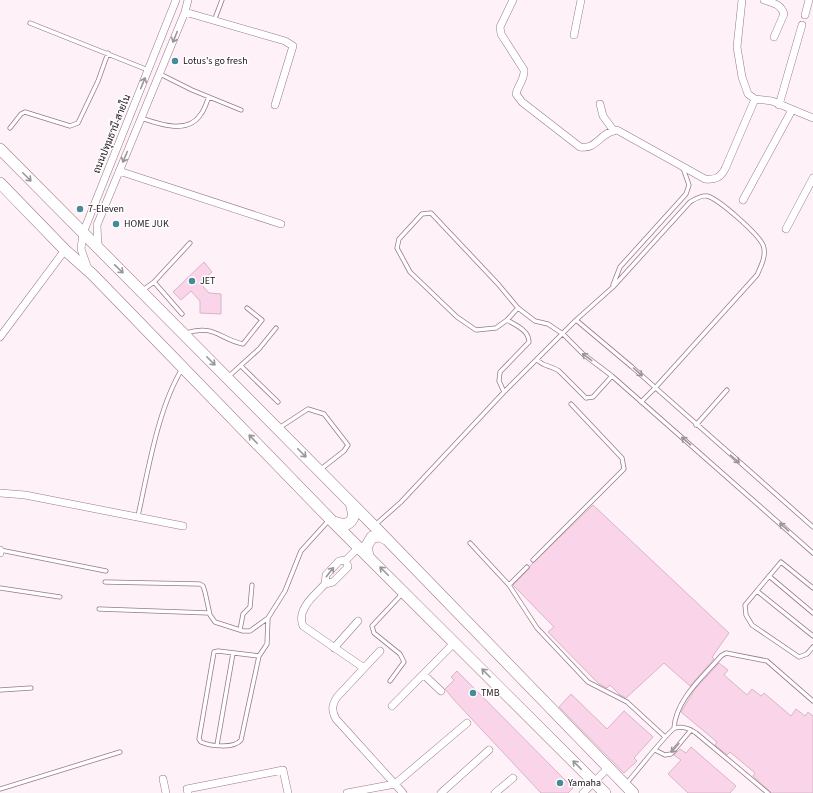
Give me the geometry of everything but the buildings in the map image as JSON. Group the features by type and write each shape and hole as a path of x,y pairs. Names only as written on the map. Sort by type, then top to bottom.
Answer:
{"main road":[{"path":"0,149 374,526 629,789"},
{"path":"0,183 65,250 93,275 331,520 605,793"},
{"path":"331,520 345,525 352,521 354,512 351,503"},
{"path":"368,556 366,552 367,544 372,537 380,536 386,539"}],"street":[{"name":"ถนนปทุมธานี-สายใน","path":"93,275 82,255 83,233 175,0"},
{"name":"ถนนปทุมธานี-สายใน","path":"99,249 97,225 160,74 185,12 188,0"},
{"path":"512,0 500,28 501,34 524,70 525,76 517,89 516,94 519,98 580,147 592,146 603,135 614,130"},
{"path":"574,35 581,0"},
{"path":"742,0 737,47 744,85 748,94 755,99 772,101 813,118"},
{"path":"764,0 783,8 784,14 774,37"},
{"path":"805,15 809,0"},
{"path":"185,12 214,22 285,41 293,46 275,105"},
{"path":"779,105 802,25"},
{"path":"148,70 160,74"},
{"path":"600,104 603,116 614,130 624,133 705,179 713,180 721,176 755,99"},
{"path":"742,200 792,110"},
{"path":"119,171 281,224"},
{"path":"786,229 813,178"},
{"path":"0,337 65,250"},
{"path":"0,493 138,516 183,526"},
{"path":"325,584 326,575 339,561 346,560 359,547"},
{"path":"346,560 348,567 333,582 325,584 302,610 300,617 303,626 306,629 364,668"},
{"path":"334,648 358,621"},
{"path":"392,706 455,642"},
{"path":"380,651 337,697 332,712 336,719 403,793"},
{"path":"424,675 441,691"},
{"path":"347,793 395,784 467,724"},
{"path":"440,793 490,750"},
{"path":"583,793 608,768"},
{"path":"188,793 187,789 283,770 288,793"},
{"path":"495,793 513,778"},
{"path":"163,779 166,793"}],"lane":[{"path":"214,22 222,0"},
{"path":"30,23 148,70"},
{"path":"10,128 21,114 25,112 70,126 78,123 98,81 108,53"},
{"path":"160,74 241,110"},
{"path":"141,118 161,125 179,126 194,123 201,114 209,97"},
{"path":"612,287 620,267 686,194 689,185 681,166"},
{"path":"374,526 401,502 504,392 576,320 612,287 690,202 696,198 705,196 712,198 737,218 763,245 765,254 757,275 641,402"},
{"path":"518,308 507,320 496,328 476,330 456,317 410,272 397,248 399,239 422,214 430,213 498,284 518,308 535,321 548,324 563,334 583,354 612,376 813,553"},
{"path":"142,291 154,282 190,243"},
{"path":"154,282 182,314"},
{"path":"184,334 199,329 210,330 243,344 262,320 247,308"},
{"path":"504,392 499,381 500,372 529,342 529,338 524,332 507,320"},
{"path":"576,320 813,527"},
{"path":"227,378 259,349 276,328"},
{"path":"537,360 544,366 555,368 559,371 586,398 593,397 612,376"},
{"path":"241,366 278,402"},
{"path":"138,516 150,461 172,385 183,368"},
{"path":"696,425 727,390"},
{"path":"533,560 624,469 622,458 571,404"},
{"path":"278,429 308,409 324,414 348,445 344,451 319,471"},
{"path":"105,582 200,584 203,586 205,592 209,613 215,622 240,630 250,631 268,618 286,591 301,551 308,542 331,520"},
{"path":"470,543 509,585 537,628 588,682 627,702 664,736"},
{"path":"0,551 106,571"},
{"path":"813,588 781,562 745,605 746,615 752,625 799,657 807,654 813,647"},
{"path":"509,585 527,567"},
{"path":"769,576 813,613"},
{"path":"240,630 243,614 250,607 252,585"},
{"path":"0,588 60,597"},
{"path":"757,591 813,636"},
{"path":"390,681 404,662 400,654 374,633 372,626 404,592"},
{"path":"99,610 209,613"},
{"path":"259,656 218,651 214,652 212,656 199,739 204,744 233,745 239,743 241,740 259,656 266,644 268,618"},
{"path":"217,745 233,653"},
{"path":"674,728 675,717 680,706 721,656 726,653 767,661 813,701"},
{"path":"0,690 31,688"},
{"path":"629,789 664,736 674,728 681,727 691,730 768,793"},
{"path":"655,750 665,755 671,754 691,730"},
{"path":"0,789 120,752"}],"place":[{"name":"Lotus's go fresh","path":"175,61"},
{"name":"7-Eleven","path":"80,209"},
{"name":"HOME JUK","path":"116,224"},
{"name":"JET","path":"192,281"},
{"name":"TMB","path":"473,693"},
{"name":"Yamaha","path":"560,783"}]}
